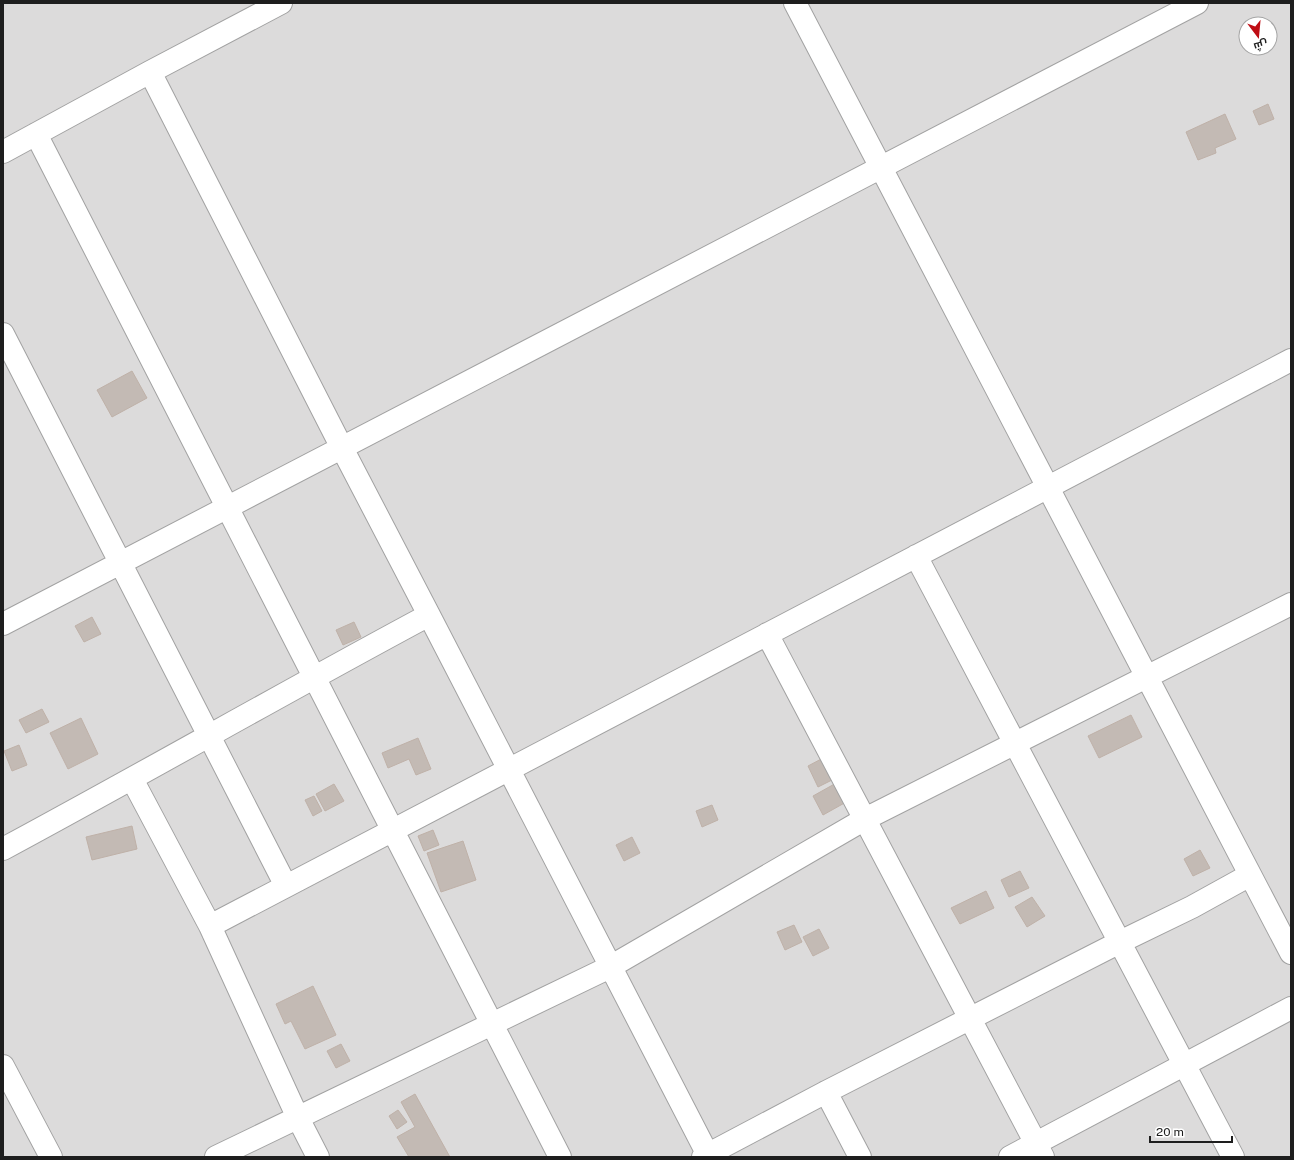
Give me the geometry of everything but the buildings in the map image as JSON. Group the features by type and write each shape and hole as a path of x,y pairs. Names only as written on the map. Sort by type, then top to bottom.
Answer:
{"street":[{"path":"3,152 281,3"},
{"path":"795,3 1291,953"},
{"path":"3,624 1197,3"},
{"path":"150,72 342,448 430,615 706,1156 826,1092 1120,942 1192,907 1250,875"},
{"path":"36,134 560,1157"},
{"path":"3,334 286,886"},
{"path":"210,926 1291,360"},
{"path":"916,556 1233,1157"},
{"path":"216,1157 491,1023 610,967 866,820 1291,604"},
{"path":"3,849 132,779 208,735 430,615"},
{"path":"767,634 1040,1150"},
{"path":"132,779 210,926 298,1118 318,1157"},
{"path":"1010,1157 1040,1150 1184,1064 1291,1008"},
{"path":"3,1066 51,1157"},
{"path":"826,1092 860,1157"}],"shaded area":[{"path":"3,3 1291,3 1291,1157 3,1157"}]}
